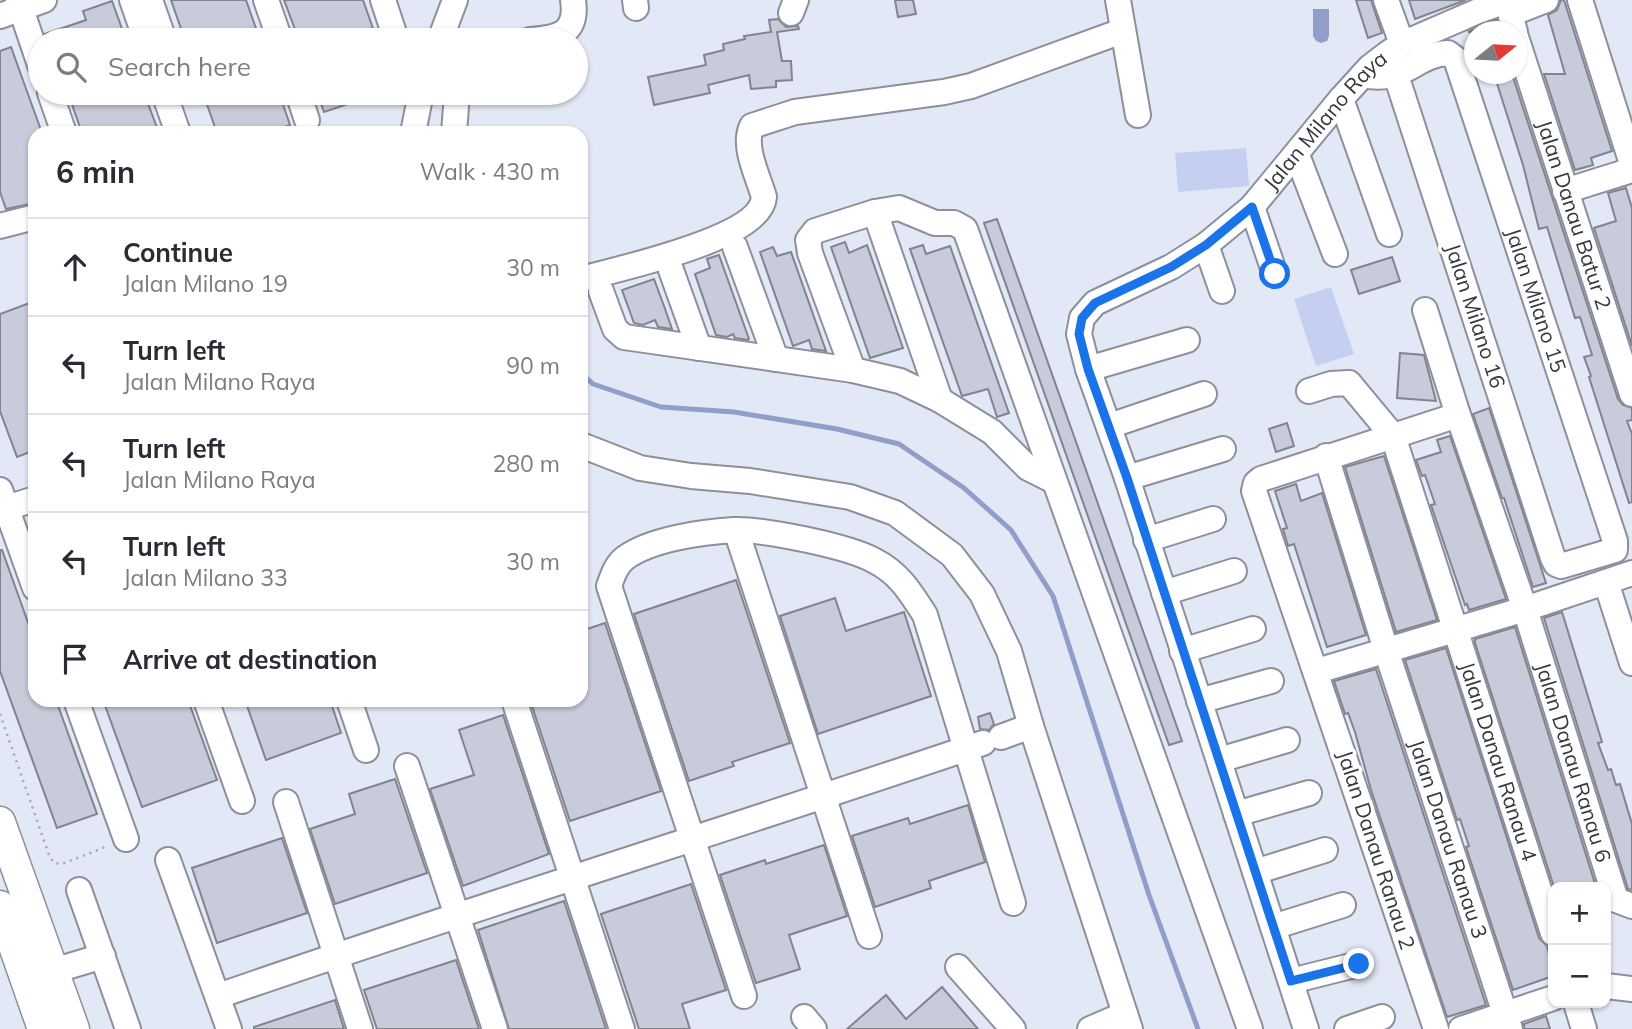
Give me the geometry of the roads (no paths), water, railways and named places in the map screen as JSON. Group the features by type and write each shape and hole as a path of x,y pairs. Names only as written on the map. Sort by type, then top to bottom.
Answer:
{"main road":[{"path":"0,822 8,909 43,1029"},
{"path":"8,909 53,971 74,1029"}],"street":[{"path":"28,40 13,8 44,0"},
{"path":"132,0 142,28"},
{"path":"150,0 160,28"},
{"path":"266,0 276,28"},
{"path":"383,0 392,28"},
{"path":"444,28 455,0"},
{"path":"568,28 575,13 573,0"},
{"path":"1118,0 1138,115"},
{"path":"1386,0 1402,44"},
{"name":"Jalan Milano Raya","path":"1513,21 1518,9 1546,0"},
{"path":"1580,0 1632,164"},
{"name":"Jalan Milano Raya","path":"1306,1029 1127,478 1088,369 1079,334 1082,318 1095,303 1171,267 1206,245 1252,207 1370,67 1402,44 1474,6 1511,21"},
{"path":"1054,481 1028,468 992,432 940,400 900,381 853,370 624,337 615,329 591,285 701,245 743,225 758,212 764,204 764,197 748,143 748,133 752,126 795,112 971,86 1122,31"},
{"name":"Jalan Milano 15","path":"1396,75 1437,54 1448,53 1456,60 1615,541 1615,550 1561,566 1556,564 1553,558"},
{"name":"Jalan Danau Batur 2","path":"1527,68 1632,394"},
{"path":"1363,75 1377,78 1396,75"},
{"name":"Jalan Milano 16","path":"1396,75 1553,558"},
{"path":"1341,99 1390,234"},
{"path":"54,105 62,126"},
{"path":"168,105 176,126"},
{"path":"186,105 193,126"},
{"path":"302,105 307,120"},
{"path":"414,126 419,105"},
{"path":"455,126 456,105"},
{"path":"1297,155 1335,254"},
{"path":"1565,191 1632,170"},
{"path":"1252,207 1275,274"},
{"path":"853,370 810,253 808,240 815,231 875,212 899,208 935,223 954,223 965,229 1250,1029"},
{"path":"875,212 940,400"},
{"path":"0,226 28,219"},
{"path":"1206,245 1222,290"},
{"path":"735,247 776,359"},
{"path":"671,270 699,348"},
{"name":"Jalan Danau Ranau 6","path":"1425,310 1525,609 1618,903"},
{"path":"1088,369 1187,340"},
{"path":"1309,391 1331,383 1349,383 1393,436"},
{"path":"1109,426 1204,394"},
{"path":"1326,456 1458,415"},
{"name":"Jalan Danau Ranau 4","path":"1393,436 1548,912"},
{"path":"588,448 640,468 750,481 850,497 895,513 952,555 982,594 1009,651 1128,1022 1090,1029"},
{"path":"1127,478 1223,449"},
{"name":"Jalan Danau Ranau 2","path":"1326,456 1261,479 1256,483 1254,491 1436,1029"},
{"name":"Jalan Danau Ranau 3","path":"1326,456 1508,1021"},
{"path":"28,499 3,499 28,569"},
{"path":"1146,540 1213,519"},
{"path":"736,530 869,936"},
{"path":"744,996 610,586 616,568 625,558 646,547 683,536 736,530 838,547 874,560 903,580 925,615 983,743 1013,903"},
{"path":"1164,593 1234,572"},
{"path":"1317,671 1525,609 1632,573"},
{"path":"1606,582 1632,663"},
{"path":"1182,651 1253,629"},
{"path":"1199,701 1271,681"},
{"path":"79,707 126,839"},
{"path":"208,707 242,801"},
{"path":"351,707 366,750"},
{"path":"516,707 622,1029"},
{"path":"218,996 1031,726"},
{"path":"1219,760 1287,740"},
{"path":"407,766 495,1029"},
{"path":"1236,814 1308,793"},
{"path":"286,802 360,1029"},
{"path":"1255,872 1325,850"},
{"path":"168,860 229,1029"},
{"path":"79,890 128,1029"},
{"path":"1273,927 1343,905"},
{"path":"53,971 103,956"},
{"path":"1291,981 1359,964"},
{"path":"958,967 1013,1029"},
{"path":"1611,987 1632,989"},
{"path":"1461,1029 1508,1021 1548,1001"},
{"path":"1578,1008 1584,1029"},
{"path":"1347,1029 1382,1017"}],"waterway":[{"path":"588,379 593,384 661,407 734,412 837,429 899,444 964,488 1011,530 1053,596 1149,895 1198,1029"}]}
